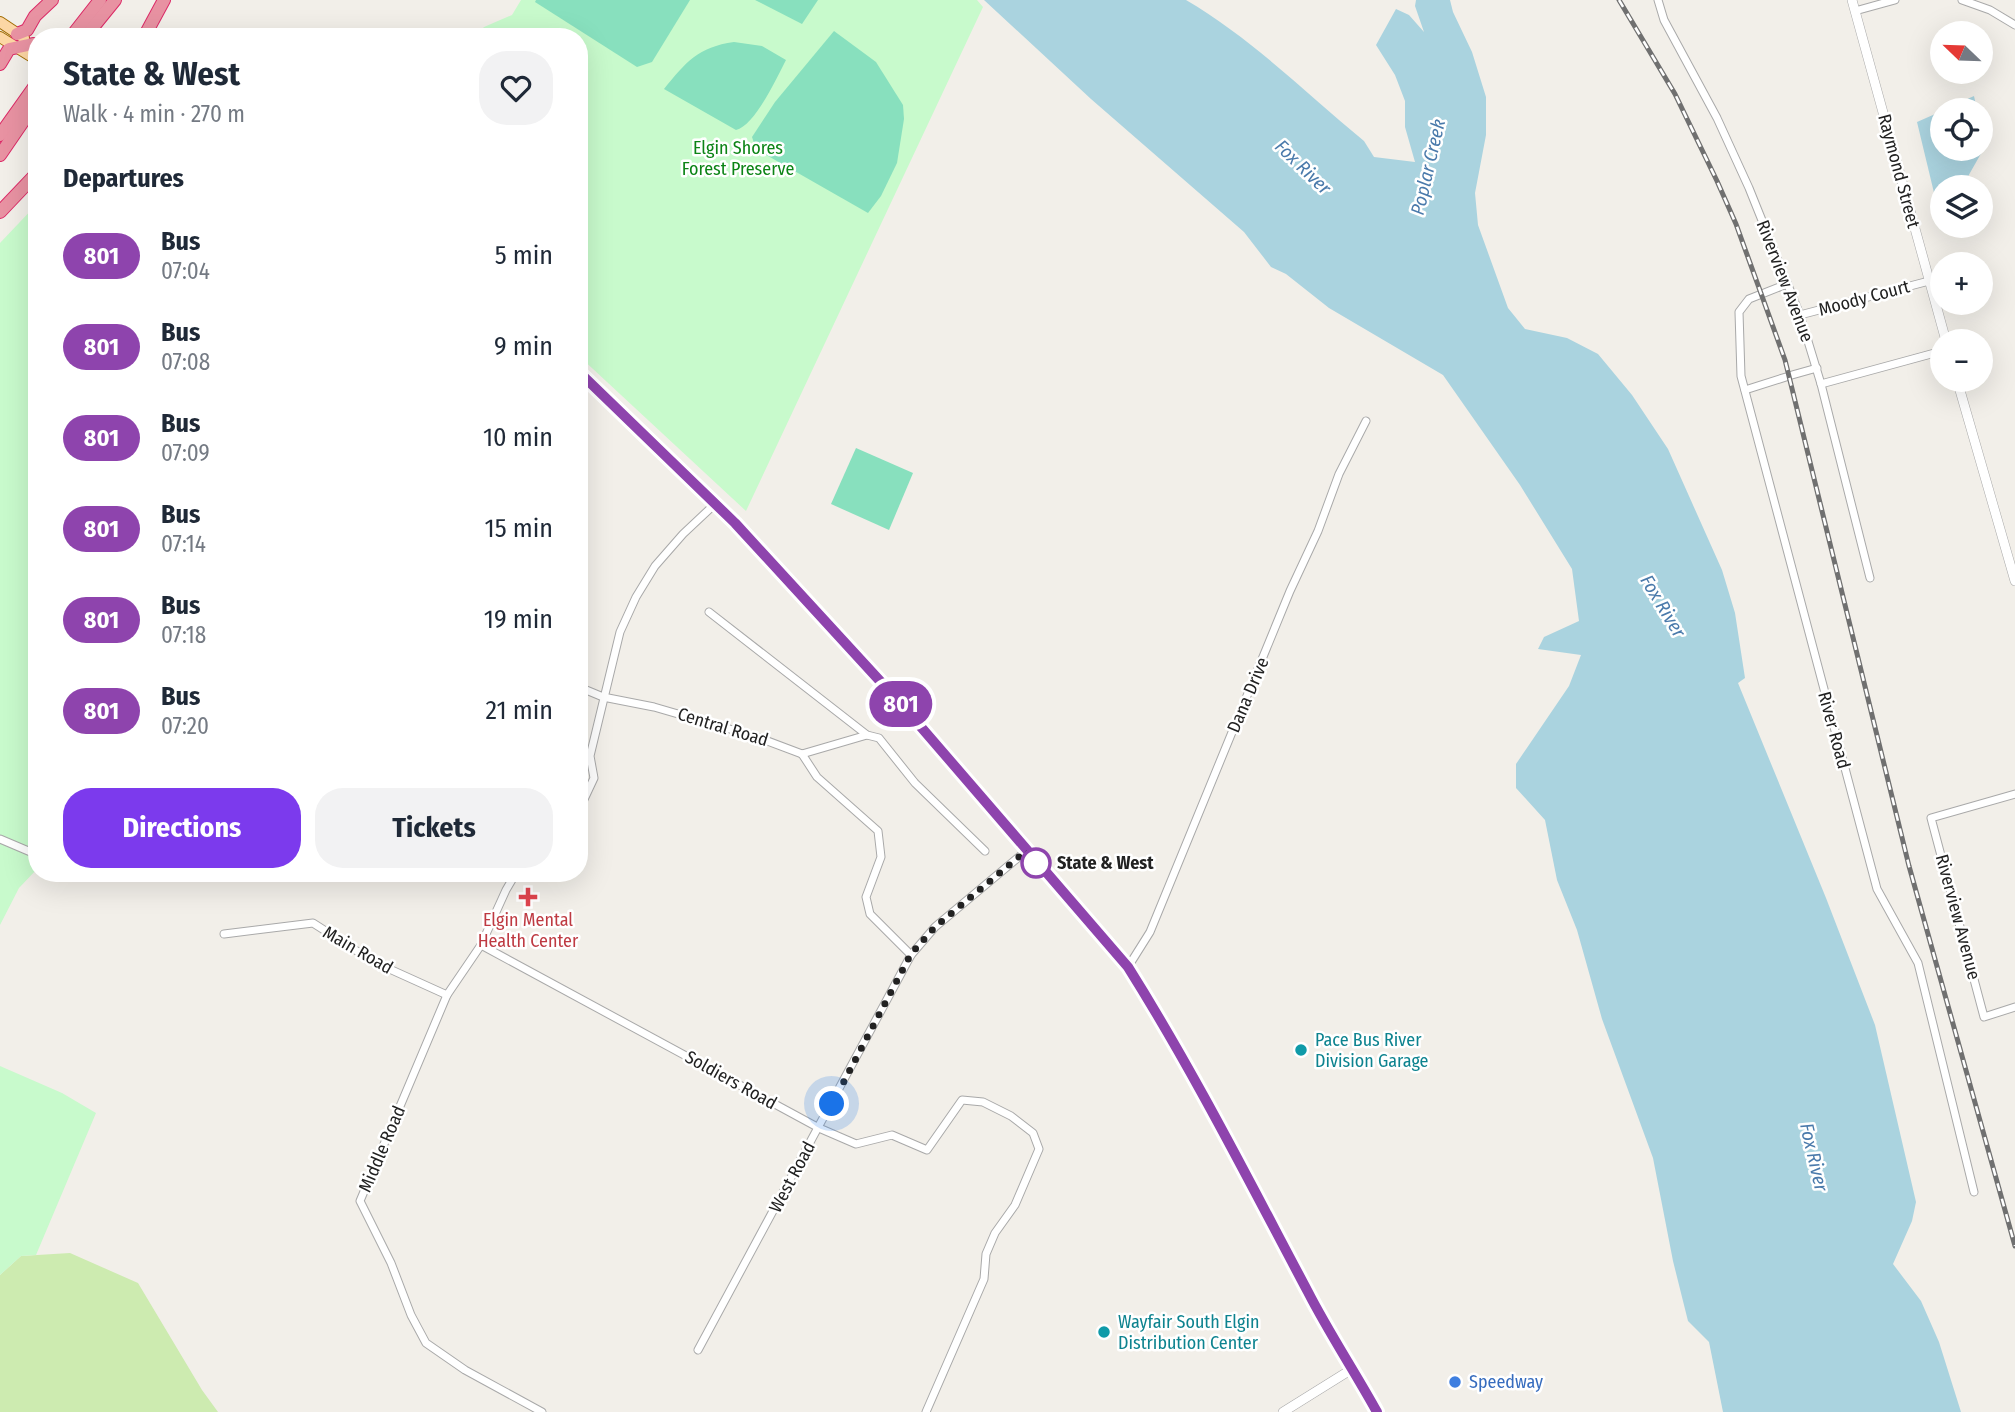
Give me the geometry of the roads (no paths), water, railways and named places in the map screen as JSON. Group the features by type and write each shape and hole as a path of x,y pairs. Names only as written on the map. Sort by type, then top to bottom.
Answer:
{"highway":[{"path":"17,34 20,24 28,17 35,16 52,0"},
{"path":"78,28 100,0"},
{"path":"92,28 115,0"},
{"path":"149,28 164,0"},
{"path":"0,64 9,49 28,46"},
{"path":"0,135 28,96"},
{"path":"0,155 28,114"},
{"path":"0,212 28,182"}],"main road":[{"path":"0,22 28,41"},
{"path":"0,37 28,55"},
{"path":"588,381 716,503 902,705 1128,967 1156,1012 1269,1215 1309,1294 1377,1412"}],"street":[{"name":"Riverview Avenue","path":"1658,0 1664,20 1717,118 1738,164 1800,315 1817,368 1870,578"},
{"name":"Raymond Street","path":"1852,0 1943,329"},
{"path":"1855,11 1895,0"},
{"path":"1962,0 1990,10 2015,25"},
{"name":"Moody Court","path":"1800,315 1929,281"},
{"name":"River Road","path":"1787,284 1749,299 1739,312 1741,376 1877,889 1918,963 1974,1192"},
{"path":"1821,384 1930,354"},
{"path":"1745,390 1817,368"},
{"path":"1961,392 2012,562 2015,581"},
{"name":"Dana Drive","path":"1128,967 1150,933 1339,474 1366,421"},
{"path":"588,791 594,778 590,756 620,632 636,597 655,566 683,534 716,503"},
{"path":"709,612 867,735 879,738 915,783 985,851"},
{"name":"Central Road","path":"588,691 757,737 802,754"},
{"path":"867,735 802,754 817,777 878,831 881,857 866,897 870,914 911,954"},
{"name":"Riverview Avenue","path":"2015,794 1931,818 1984,1017 2015,1007"},
{"path":"0,839 28,851"},
{"name":"West Road","path":"698,1350 911,954 935,927 1026,851"},
{"name":"Middle Road","path":"511,882 481,945 447,995 360,1200 391,1262 411,1315 426,1343 465,1370 542,1412"},
{"name":"Main Road","path":"224,934 313,923 374,962 447,995"},
{"name":"Soldiers Road","path":"481,945 819,1128 856,1144 892,1135 927,1150 962,1100 983,1102 1011,1116 1033,1133 1039,1149 1015,1205 995,1233 986,1254 984,1279 926,1412"},
{"path":"1283,1412 1352,1369"}],"water":[{"path":"984,0 1186,0 1233,31 1278,67 1364,141 1374,157 1415,162 1405,127 1405,101 1395,75 1376,45 1396,9 1409,15 1424,32 1415,6 1416,0 1450,0 1472,52 1486,97 1486,135 1475,193 1478,225 1508,308 1525,329 1567,338 1598,354 1632,395 1668,449 1722,570 1735,613 1745,678 1738,683 1875,1025 1916,1202 1912,1221 1893,1264 1921,1301 1939,1342 1961,1412 1723,1412 1709,1342 1688,1321 1653,1158 1602,1019 1577,930 1557,880 1545,820 1516,788 1516,764 1569,686 1581,655 1538,649 1544,637 1579,621 1572,569 1520,485 1443,375 1329,308 1286,274 1271,267 1244,232 1091,99"},
{"path":"1930,116 1930,161 1977,161 1969,175 1930,176 1917,122"}],"railway":[{"path":"1619,0 1675,94 1717,181 1736,224 1785,360 1909,866 2015,1246"}],"place":[{"name":"State & West","path":"1036,863"},
{"name":"Elgin Mental Health Center","path":"528,897"},
{"name":"Pace Bus River Division Garage","path":"1301,1050"},
{"name":"Wayfair South Elgin Distribution Center","path":"1104,1332"},
{"name":"Speedway","path":"1455,1382"}],"park label":[{"name":"Elgin Shores Forest Preserve","path":"738,158"}],"water label":[{"name":"Fox River","path":"1303,167"},
{"name":"Poplar Creek","path":"1428,167"},
{"name":"Fox River","path":"1663,606"},
{"name":"Fox River","path":"1814,1157"}]}
